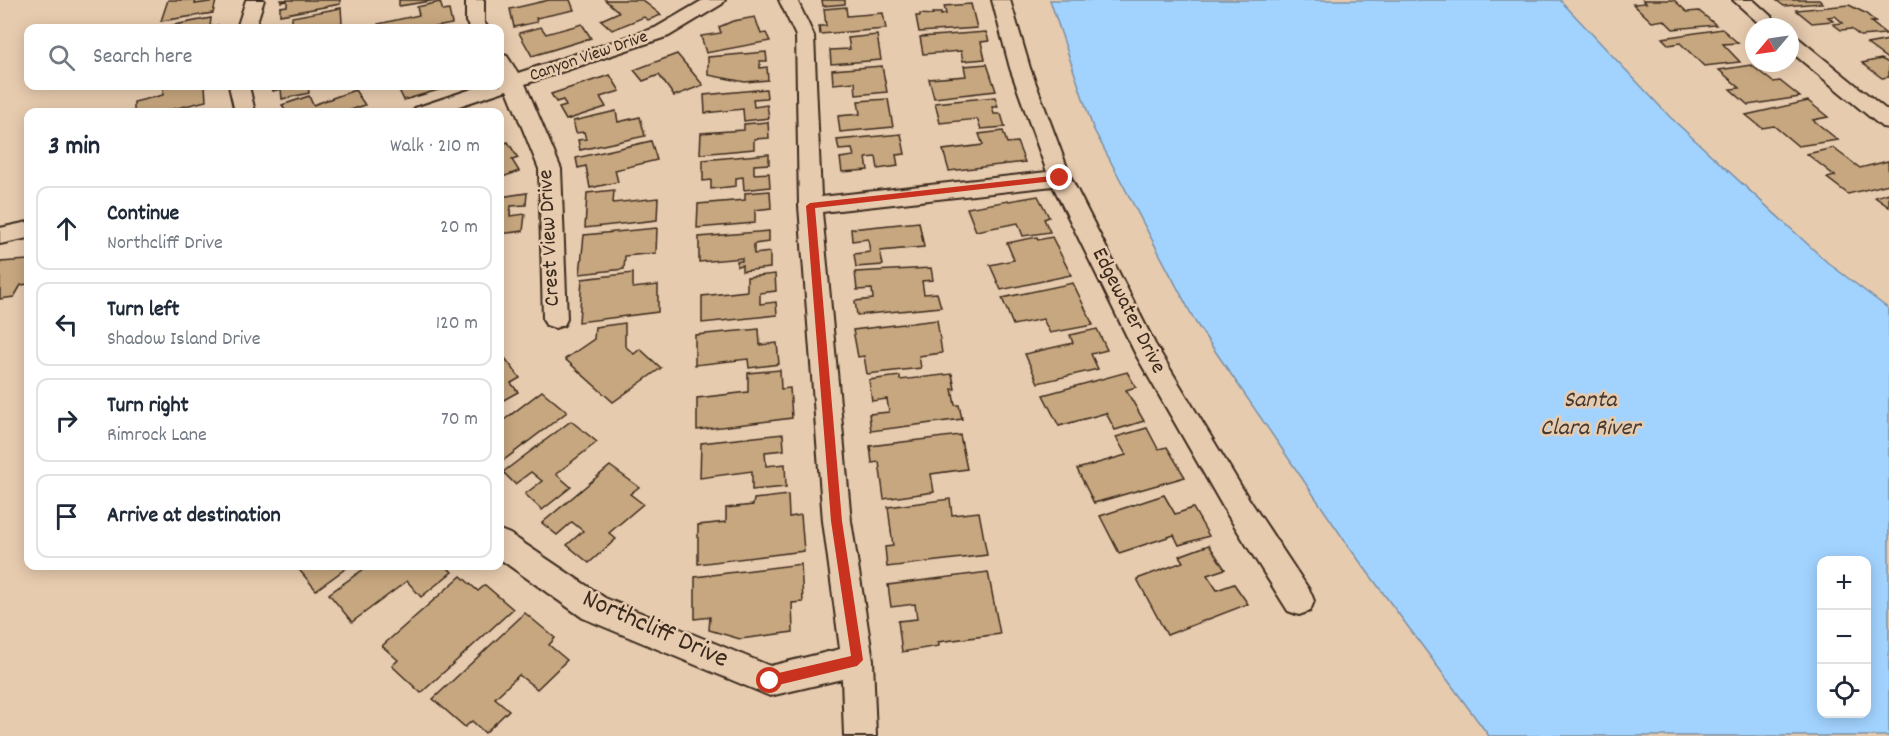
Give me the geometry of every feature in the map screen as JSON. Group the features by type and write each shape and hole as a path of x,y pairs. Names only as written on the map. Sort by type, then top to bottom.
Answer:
{"street":[{"path":"247,24 255,0"},
{"path":"475,0 476,24"},
{"name":"Canyon View Drive","path":"504,86 662,32 716,0"},
{"path":"788,0 805,36 810,206 837,521 857,660 860,736"},
{"name":"Edgewater Drive","path":"1001,0 1020,68 1060,178 1145,348 1237,505 1299,601"},
{"path":"1743,0 1764,18"},
{"path":"1799,48 1889,122"},
{"name":"Crest View Drive","path":"504,67 514,83 550,169 555,319"},
{"path":"240,90 244,108"},
{"name":"Canyon View Drive","path":"435,108 492,90"},
{"path":"810,206 1060,178"},
{"path":"0,236 24,231"},
{"name":"Northcliff Drive","path":"504,546 594,608 770,681 857,660"}],"water":[{"name":"Santa Clara River","path":"1050,0 1560,0 1670,117 1828,263 1889,309 1889,736 1489,736 1349,547 1196,323 1093,128"}],"building":[{"path":"168,0 196,0 195,4 216,1 213,13 161,21"},
{"path":"281,0 340,0 340,4 280,15 280,7 287,6 287,1 281,2"},
{"path":"399,0 437,0 399,6"},
{"path":"549,0 570,0 574,10 536,18 537,22 514,27 510,9"},
{"path":"605,0 642,0 661,15 648,20 644,17 612,30 601,20 619,12"},
{"path":"822,0 845,0 845,4 823,6"},
{"path":"1643,0 1674,0 1687,12 1699,11 1716,25 1673,29 1664,20 1652,22 1633,4 1646,3"},
{"path":"1776,0 1819,0 1822,3 1784,6"},
{"path":"440,2 443,11 449,10 452,24 378,24 419,15 417,7"},
{"path":"971,4 977,28 919,32 916,16 933,15 932,13 946,14 944,6"},
{"path":"1849,5 1865,13 1876,22 1871,22 1886,34 1860,36 1851,29 1841,30 1833,24 1843,23 1835,16 1828,17 1833,21 1812,23 1796,10"},
{"path":"846,7 847,16 883,13 886,29 820,34 819,26 826,26 824,9"},
{"path":"341,8 342,23 292,24 292,17"},
{"path":"755,17 761,34 766,33 770,41 706,53 701,36 721,33 719,27 733,21"},
{"path":"211,18 210,24 180,24"},
{"path":"582,24 591,38 532,56 519,33 541,27 546,34"},
{"path":"1722,29 1738,43 1723,44 1740,62 1704,66 1680,43 1669,45 1662,38"},
{"path":"986,32 989,41 981,42 985,59 963,61 961,51 923,54 920,37"},
{"path":"877,35 881,60 831,64 830,50 850,49 848,38"},
{"path":"1889,40 1889,60 1867,44"},
{"path":"766,52 767,61 760,61 760,68 767,67 768,80 745,82 708,75 708,57"},
{"path":"677,54 703,85 674,96 659,75 643,81 634,70"},
{"path":"1881,59 1889,63 1889,77 1882,78 1862,63"},
{"path":"987,64 996,91 934,98 929,79 966,76 964,66"},
{"path":"882,66 887,92 856,95 855,82 833,84 832,70"},
{"path":"1745,66 1745,72 1760,72 1773,82 1780,81 1800,97 1748,105 1730,89 1740,88 1719,70"},
{"path":"610,75 620,91 600,97 606,107 566,120 559,108 566,106 563,100 556,102 551,94"},
{"path":"766,89 767,98 753,99 754,107 767,105 769,118 744,121 743,109 705,113 704,95"},
{"path":"163,90 205,90 206,101 177,108 134,108 134,102 163,95"},
{"path":"281,90 309,90 309,93 282,99"},
{"path":"355,90 365,105 356,108 284,108 282,105 309,96 313,105"},
{"path":"399,90 438,90 404,100"},
{"path":"995,97 998,107 992,107 994,114 1001,114 1005,127 981,129 977,119 940,123 935,103"},
{"path":"888,99 893,127 840,132 838,116 860,114 858,101"},
{"path":"1808,101 1828,117 1813,120 1838,140 1798,146 1774,126 1762,128 1746,115"},
{"path":"616,111 618,122 640,117 645,136 580,150 578,140 586,139 584,132 576,133 573,121"},
{"path":"768,122 769,138 754,139 754,149 700,154 701,133 744,130 744,124"},
{"path":"1003,131 1007,143 1017,142 1025,162 949,171 943,150 983,145 979,134"},
{"path":"901,134 905,154 896,155 898,166 878,169 876,157 866,158 868,170 842,172 840,158 854,156 852,149 839,150 837,140"},
{"path":"651,141 657,160 615,170 618,182 590,188 586,166 578,168 576,158"},
{"path":"508,142 518,158 512,160 519,171 504,177 504,144"},
{"path":"1833,148 1860,168 1888,161 1889,184 1848,194 1827,178 1835,176 1807,154"},
{"path":"769,154 769,164 754,165 754,174 769,173 770,187 744,190 743,177 736,178 736,186 711,189 711,180 703,181 703,160"},
{"path":"614,190 613,203 658,198 657,220 585,228 587,193"},
{"path":"770,191 771,208 755,210 755,223 697,228 698,204 745,200 745,193"},
{"path":"527,193 526,205 511,206 510,216 525,214 523,231 504,233 504,196"},
{"path":"1889,193 1889,207 1875,197"},
{"path":"1038,196 1049,217 1044,219 1050,232 1023,236 1018,223 976,231 967,208"},
{"path":"919,222 924,247 880,251 883,265 856,267 854,254 870,252 868,239 852,241 851,229"},
{"path":"657,228 656,253 625,256 624,269 580,274 584,235"},
{"path":"769,231 769,242 754,244 754,254 770,252 770,268 742,271 742,265 737,266 737,261 742,261 742,258 699,262 699,237"},
{"path":"1037,237 1038,240 1052,237 1071,275 1001,290 990,265 1014,260 1007,243"},
{"path":"24,260 24,285 21,285 14,297 0,299 0,262"},
{"path":"931,268 933,280 922,281 924,294 937,293 941,307 857,315 855,301 873,299 872,289 857,290 855,272"},
{"path":"633,273 633,288 658,285 658,312 579,322 582,279"},
{"path":"775,274 776,291 760,293 760,304 776,302 777,315 702,323 702,296 747,291 747,277"},
{"path":"1073,283 1093,325 1050,333 1043,319 1013,325 1002,298"},
{"path":"937,320 942,353 919,356 921,368 867,374 864,356 858,357 853,330"},
{"path":"625,323 625,346 634,354 640,349 661,368 613,402 565,359 594,339 595,327"},
{"path":"759,329 760,345 777,343 779,364 749,368 748,359 695,365 695,335"},
{"path":"1097,329 1107,350 1091,354 1098,369 1038,383 1025,354 1073,343 1070,335"},
{"path":"504,357 520,378 511,383 518,392 504,400"},
{"path":"780,370 781,389 790,388 792,418 697,430 697,398 748,392 748,373"},
{"path":"1127,372 1136,387 1126,390 1144,421 1115,430 1106,413 1059,426 1043,395"},
{"path":"952,374 955,405 959,405 962,419 871,431 869,414 889,412 887,399 872,401 869,380 900,376 900,380"},
{"path":"542,391 567,412 504,460 504,420"},
{"path":"571,421 597,442 556,474 571,487 542,510 525,494 542,481 531,472 515,484 504,471"},
{"path":"1147,428 1158,449 1167,447 1185,477 1094,503 1077,469 1126,455 1116,437"},
{"path":"783,434 784,450 765,452 766,466 785,464 786,487 752,490 752,471 700,478 701,443"},
{"path":"960,435 967,469 931,474 934,492 884,499 879,462 872,463 870,446"},
{"path":"610,466 639,487 630,494 643,504 609,533 616,539 589,563 567,545 583,531 572,522 557,535 542,523"},
{"path":"788,495 789,517 801,515 804,551 698,564 698,525 726,522 726,508 753,505 754,499"},
{"path":"1164,495 1175,514 1193,508 1209,536 1179,545 1174,535 1119,553 1100,516"},
{"path":"950,499 952,515 979,512 987,555 887,567 885,547 893,546 888,507"},
{"path":"1209,545 1225,569 1207,575 1217,590 1234,584 1248,604 1167,635 1137,579 1183,562 1179,556"},
{"path":"801,564 803,602 792,603 793,632 740,639 709,630 710,617 695,619 695,577"},
{"path":"299,570 344,570 316,590"},
{"path":"362,570 450,570 452,572 421,597 407,581 352,622 329,594"},
{"path":"988,572 1000,634 938,642 939,646 902,652 898,621 917,619 915,604 891,607 888,585"},
{"path":"461,576 478,591 485,585 513,609 421,693 392,666 398,660 382,646"},
{"path":"525,613 555,638 549,645 567,660 537,689 519,675 495,698 509,710 485,733 472,721 465,727 433,699"}],"route":[{"path":"770,681 857,660 837,521 810,206 1060,178"}]}
